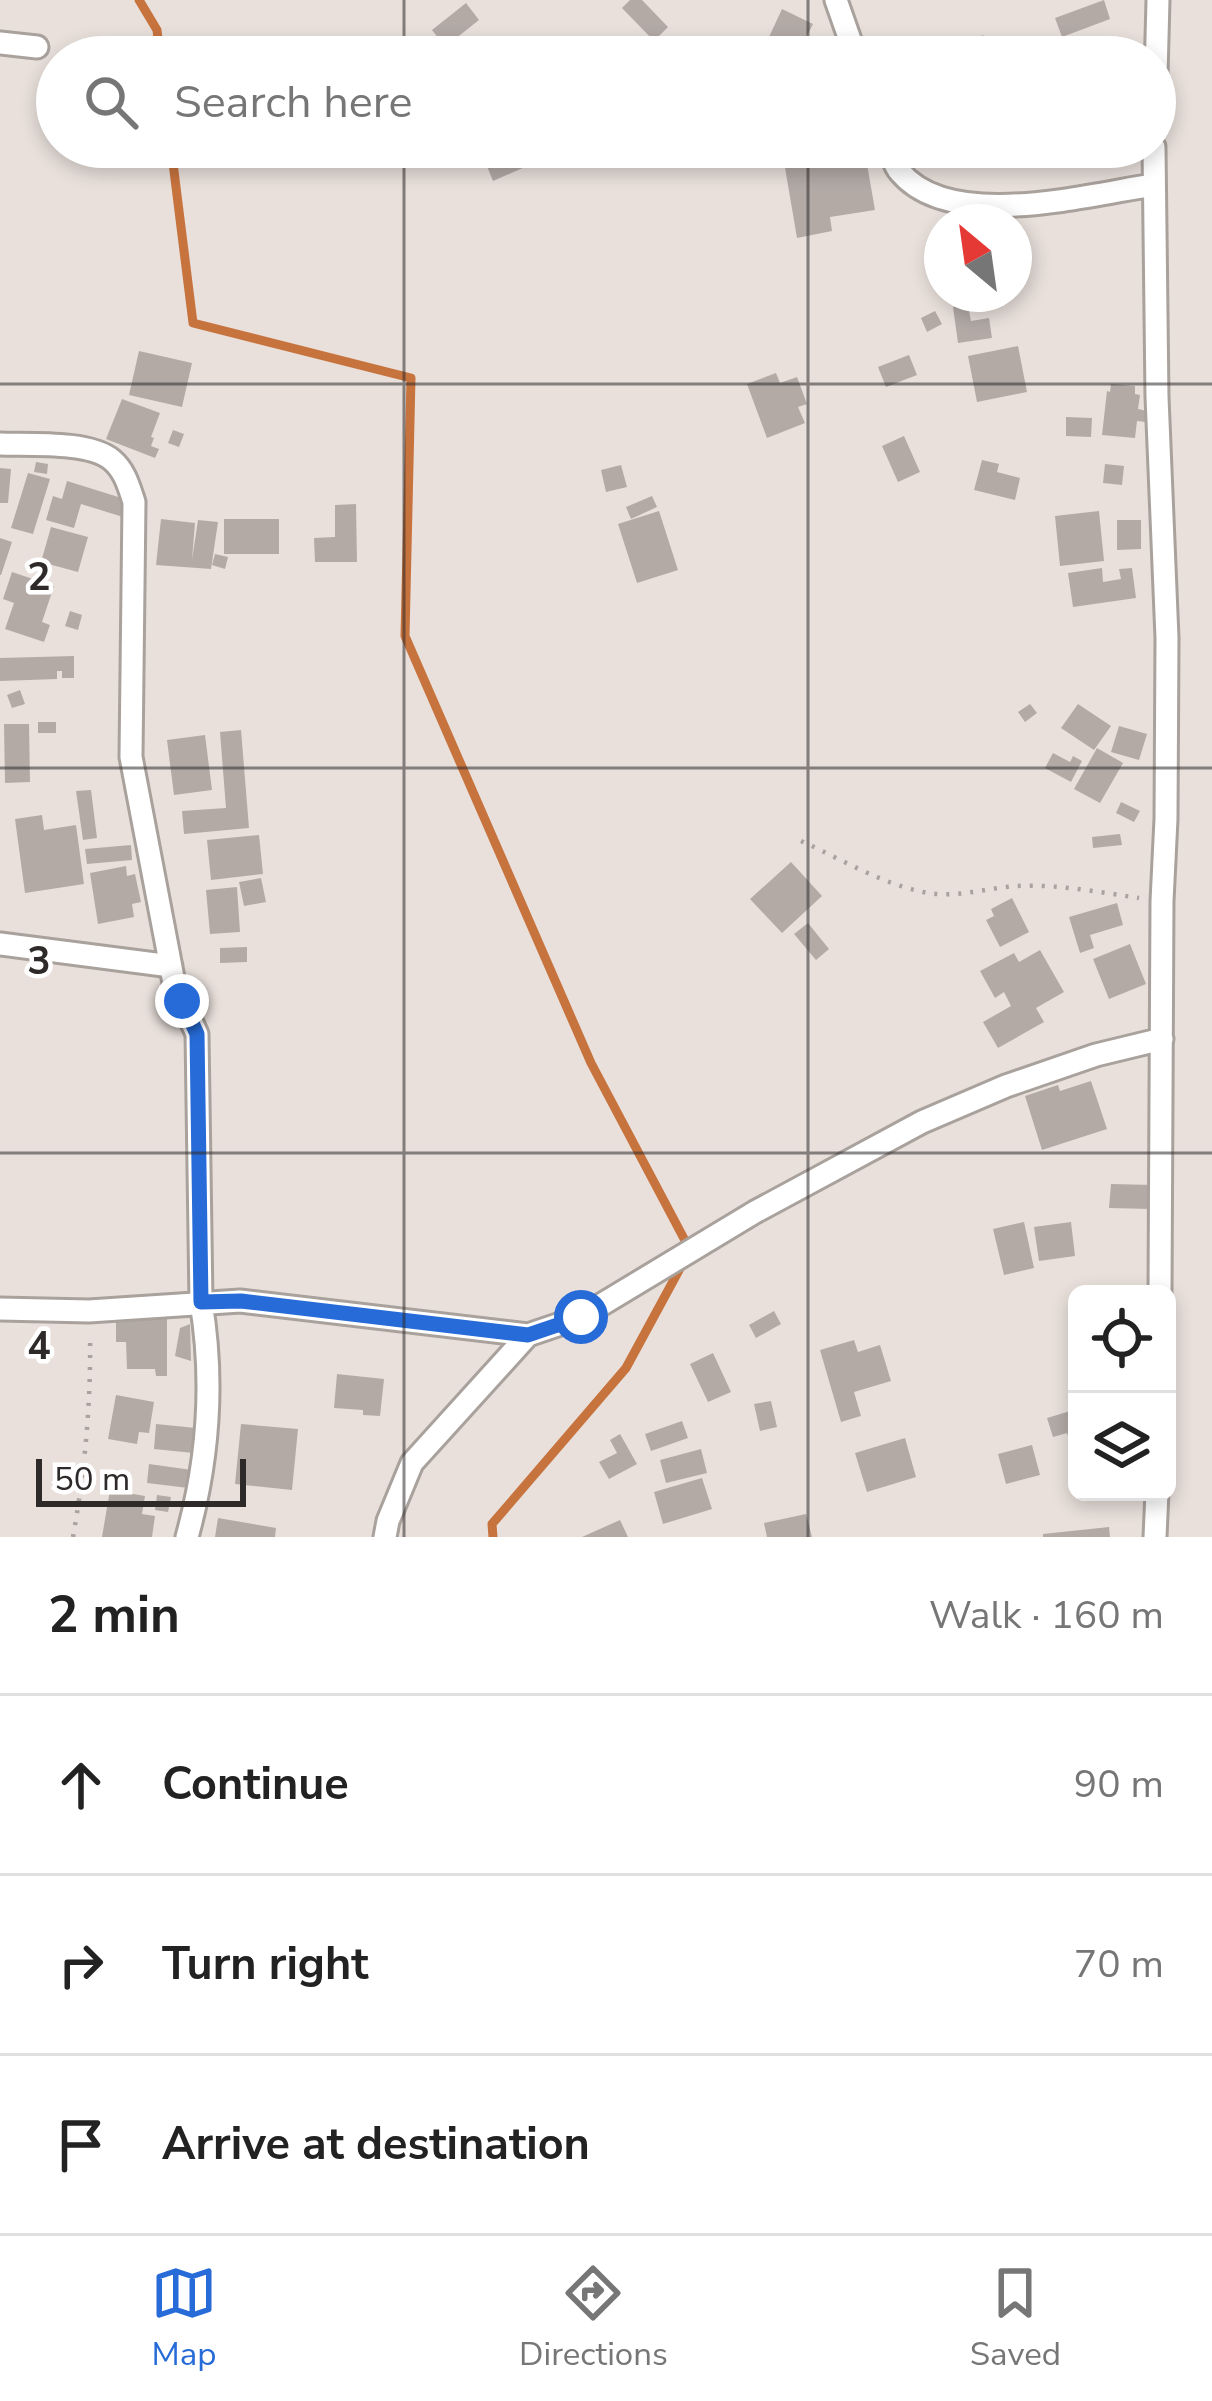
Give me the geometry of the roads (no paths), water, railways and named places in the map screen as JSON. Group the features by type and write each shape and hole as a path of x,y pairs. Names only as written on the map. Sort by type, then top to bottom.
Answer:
{"street":[{"path":"836,0 849,36"},
{"path":"1156,36 1157,0"},
{"path":"0,43 36,47"},
{"path":"896,168 914,184 967,204 1001,207 1154,185"},
{"path":"1154,168 1167,638 1160,1285"},
{"path":"0,444 74,447 100,453 113,460 126,477 134,502 131,757 174,983 197,1034 201,1302 208,1399 202,1472 188,1537"},
{"path":"0,944 171,965"},
{"path":"0,1309 89,1311 241,1301 528,1335 581,1317 754,1212 922,1122 1006,1085 1096,1054 1162,1039"},
{"path":"386,1537 412,1462 528,1335"},
{"path":"1156,1537 1157,1501"}],"waterway":[{"path":"139,0 158,36"},
{"path":"174,168 193,323 411,378 405,636 591,1063 690,1250 626,1368 492,1524 493,1537"}]}
